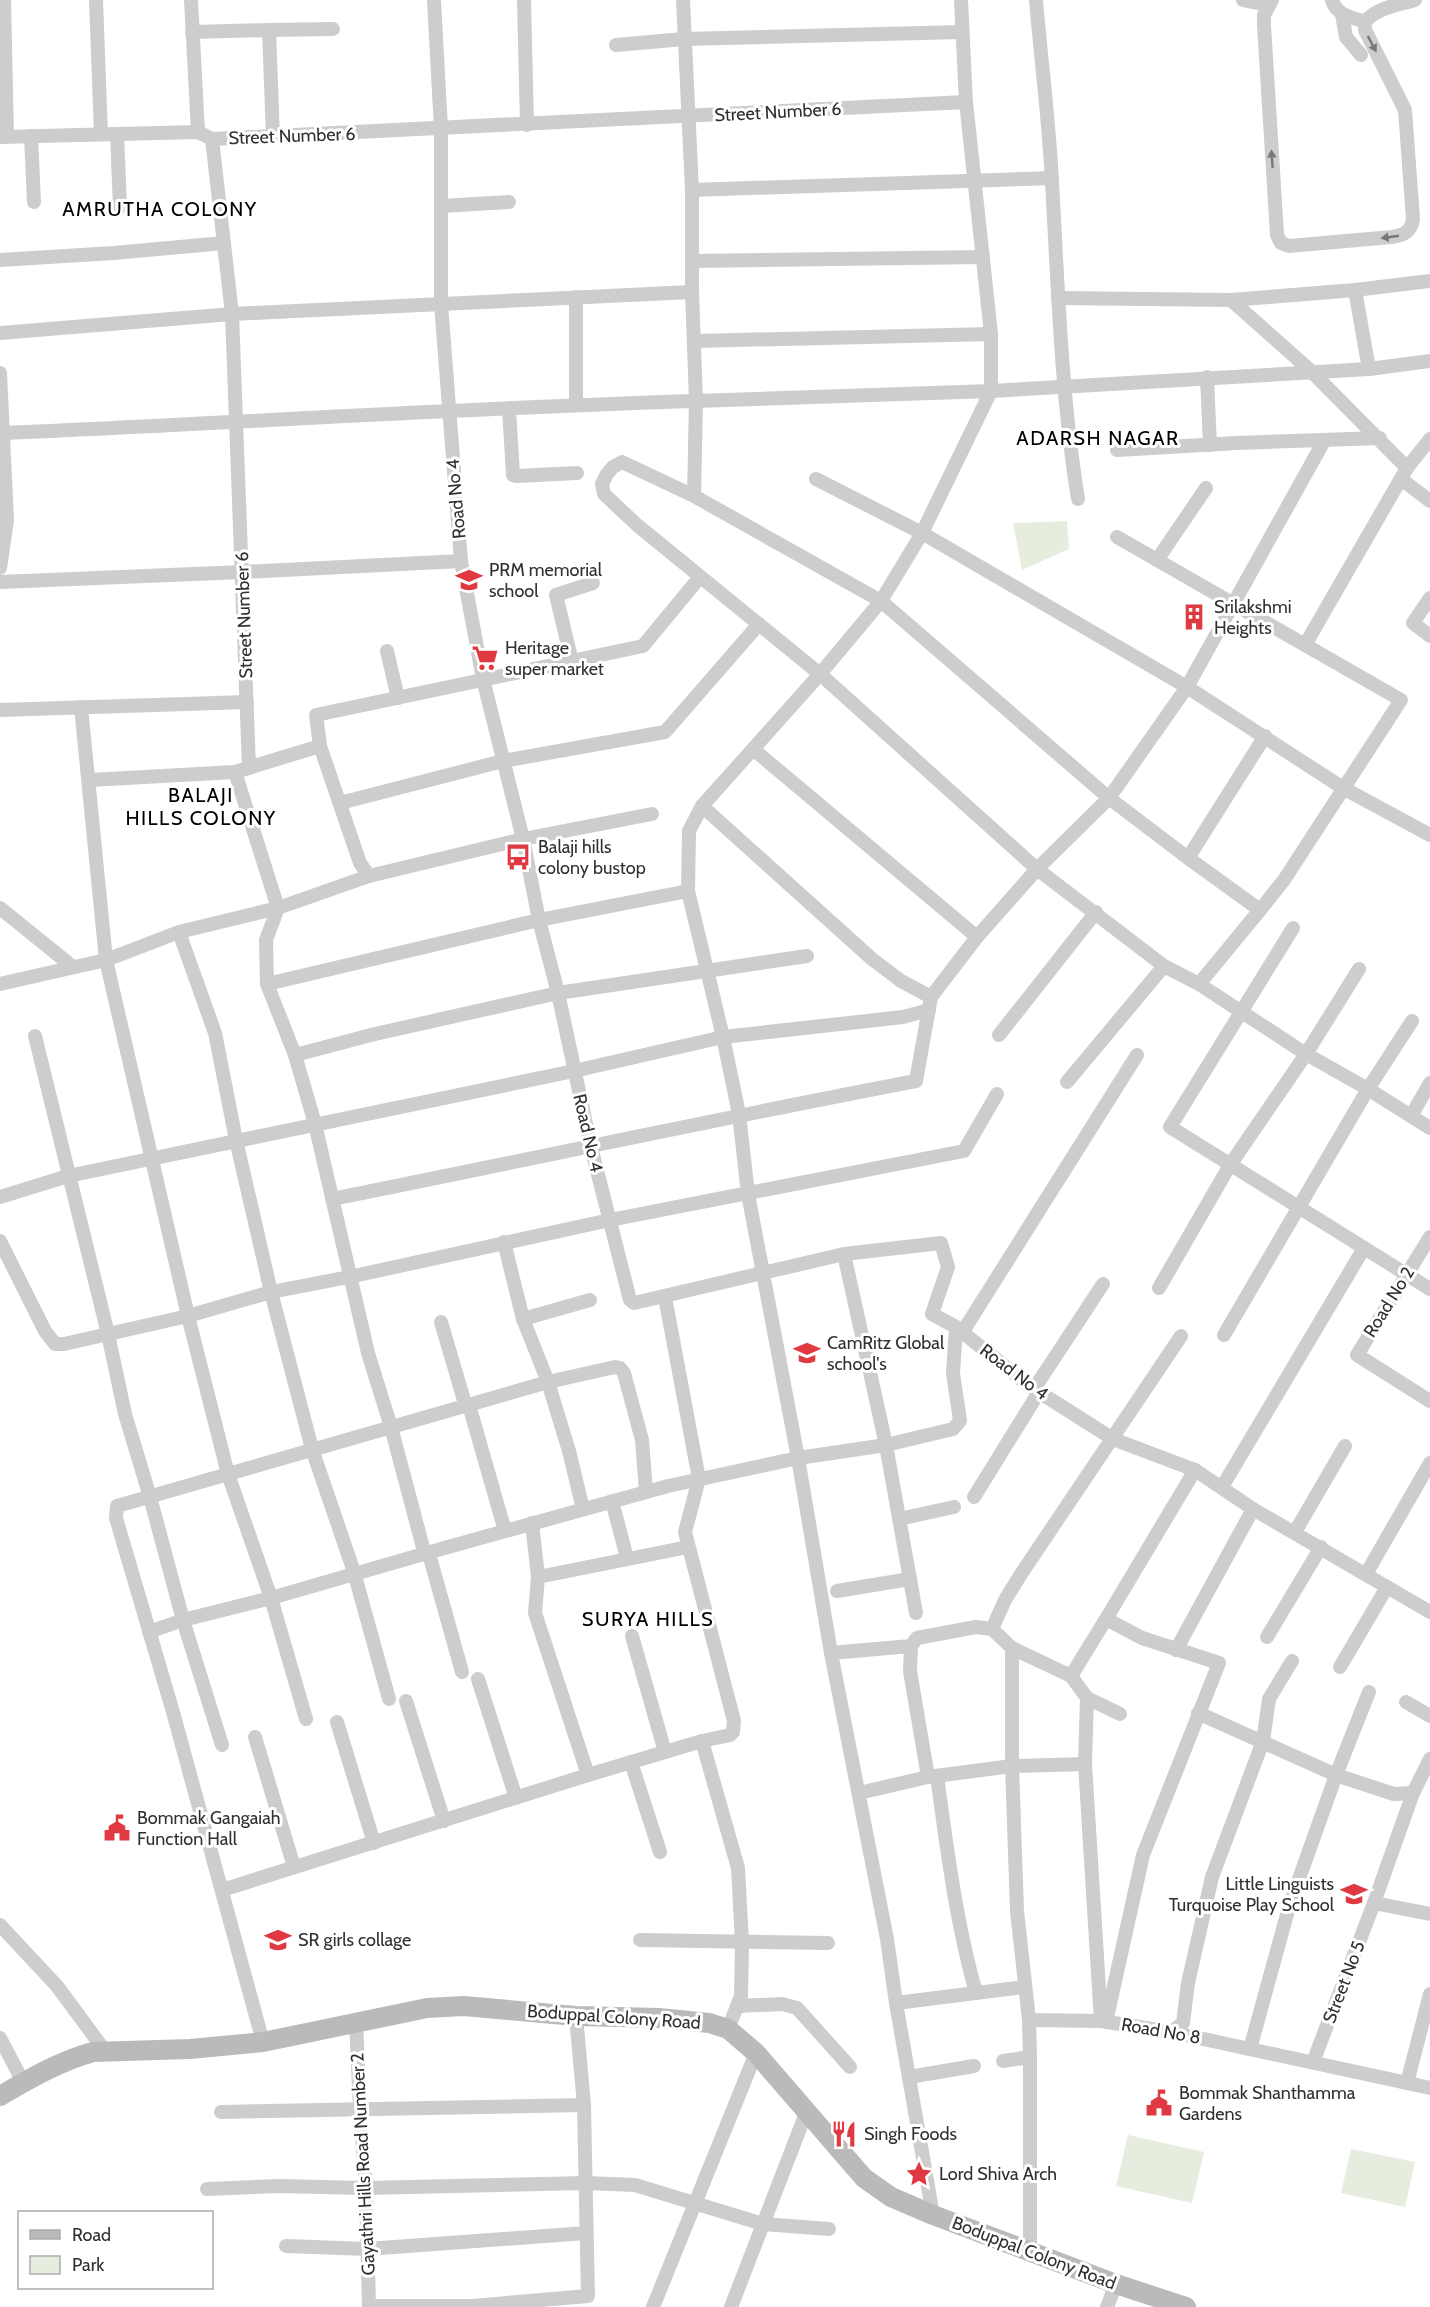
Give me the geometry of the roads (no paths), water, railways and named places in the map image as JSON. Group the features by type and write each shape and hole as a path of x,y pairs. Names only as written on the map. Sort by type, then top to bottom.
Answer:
{"street":[{"path":"4,0 3,136 198,132 212,139"},
{"path":"96,0 101,134"},
{"path":"190,0 198,132"},
{"name":"Road No 4","path":"434,0 441,129 441,304 461,561 483,680 523,839 539,920 558,993 591,1147 630,1300 634,1303 665,1297 844,1254 940,1243 948,1267 932,1314 959,1330 1037,1391 1113,1439 1195,1470 1253,1509 1430,1612"},
{"path":"524,0 527,125"},
{"path":"683,0 692,190 692,292 696,401 694,496"},
{"path":"933,2215 887,1939 831,1653 798,1458 748,1194 739,1114 688,891 689,831 702,806 820,675 881,601 922,533 991,391 991,334 966,102 961,0"},
{"path":"1036,0 1052,178 1058,298 1070,450 1078,499"},
{"path":"1243,0 1257,3 1265,0"},
{"path":"1272,0 1264,15 1264,25 1277,236 1281,243 1288,246 1392,237 1403,235 1412,226 1405,110 1365,30 1365,22 1370,16 1381,11 1415,0"},
{"path":"1332,0 1334,8 1342,14 1365,22"},
{"path":"1342,14 1346,37 1361,55"},
{"path":"192,32 333,29"},
{"path":"269,30 273,137"},
{"path":"616,45 684,39 962,32"},
{"name":"Street Number 6","path":"249,768 232,314 212,139 966,102"},
{"path":"117,134 120,207"},
{"path":"31,135 34,202"},
{"path":"692,190 1052,178"},
{"path":"441,206 509,202"},
{"path":"0,260 224,243"},
{"path":"692,261 983,257"},
{"path":"1058,298 1231,300 1355,290 1430,281"},
{"path":"1355,290 1369,369"},
{"path":"0,333 232,314 692,292"},
{"path":"576,297 576,405"},
{"path":"1231,300 1311,371 1380,438 1404,473 1430,501"},
{"path":"695,341 991,334"},
{"path":"3,433 576,405 991,391 1369,369 1430,362"},
{"path":"0,373 3,433 3,520 0,568"},
{"path":"1207,377 1210,445"},
{"path":"509,408 513,475 516,477 577,473"},
{"path":"1117,450 1380,438"},
{"path":"1305,645 1404,473 1430,439"},
{"path":"332,1198 591,1147 739,1114 916,1081 930,1003 977,937 1037,869 1109,798 1186,687 1324,441"},
{"path":"1260,910 1109,798 881,601 694,496 622,462 613,467 602,484 604,494 637,525 820,675 1037,869 1164,966 1199,984 1306,1054 1430,1128"},
{"path":"816,479 922,533 1186,687 1343,788 1430,835"},
{"path":"1157,560 1206,488"},
{"path":"1117,537 1401,700 1284,880 1199,984"},
{"path":"0,582 461,561"},
{"path":"369,876 360,863 320,746 316,715 643,646 700,577"},
{"path":"572,662 556,595 593,583"},
{"path":"1430,598 1413,623 1430,636"},
{"path":"340,803 503,761 665,732 759,624"},
{"path":"387,651 398,698"},
{"path":"0,710 247,702"},
{"path":"81,707 106,960 188,1316 228,1474 271,1598 306,1719"},
{"path":"1188,858 1265,736"},
{"path":"90,780 235,772 320,746"},
{"path":"753,749 977,937"},
{"path":"235,772 278,908 266,940 267,984 295,1055 315,1124 349,1277 362,1318 368,1353 462,1672"},
{"path":"702,806 872,959 930,1003"},
{"path":"0,984 106,960 179,932 278,908 369,876 523,839 652,814"},
{"path":"267,984 539,920 688,891"},
{"path":"0,908 73,967"},
{"path":"999,1035 1096,912"},
{"path":"1293,928 1170,1127 1430,1289"},
{"path":"179,932 215,1033 236,1140 271,1292 312,1449 354,1572 388,1699"},
{"path":"295,1055 375,1034 558,993 807,956"},
{"path":"1067,1082 1164,966"},
{"path":"1160,1288 1230,1165 1306,1054 1359,969"},
{"path":"0,1197 68,1176 574,1071 723,1037 903,1017 930,1003"},
{"path":"1224,1335 1368,1089 1412,1020"},
{"path":"35,1036 108,1334 125,1414 183,1620 222,1745"},
{"path":"149,1632 183,1620 271,1598 354,1572 427,1554 646,1492 798,1458 885,1445 953,1429 960,1420 953,1373 959,1330 1137,1055"},
{"path":"1411,1116 1430,1083"},
{"path":"0,1241 45,1331 55,1344 64,1344 188,1316 271,1292 504,1242 964,1151 997,1094"},
{"name":"Road No 2","path":"1430,1238 1357,1355 1430,1401"},
{"path":"504,1242 523,1319 548,1382 569,1451 583,1509"},
{"path":"1222,1487 1364,1248"},
{"path":"844,1254 885,1445 916,1613"},
{"path":"974,1497 1103,1284"},
{"path":"222,1890 588,1775 730,1734 735,1727 685,1532 699,1479 665,1297"},
{"path":"523,1319 590,1300"},
{"path":"441,1323 505,1531"},
{"path":"992,1629 1005,1600 1021,1574 1181,1336"},
{"path":"263,2042 116,1518 117,1506 548,1382 620,1368 624,1373 642,1440 646,1492"},
{"path":"1295,1532 1345,1446"},
{"path":"1366,1574 1430,1463"},
{"path":"1071,1676 1195,1470"},
{"path":"612,1501 627,1558"},
{"path":"899,1519 954,1507"},
{"path":"1176,1650 1253,1509"},
{"path":"532,1523 538,1577 535,1613 588,1775"},
{"path":"538,1577 688,1547"},
{"path":"1267,1637 1321,1547"},
{"path":"837,1592 910,1579"},
{"path":"1340,1667 1387,1587"},
{"path":"1029,2020 1104,2021 1143,1855 1219,1664 1142,1638 1106,1619"},
{"path":"976,1993 968,1963 910,1671 911,1646 917,1638 976,1627 992,1629 1012,1648 1071,1676 1087,1698 1120,1714"},
{"path":"632,1636 665,1752"},
{"path":"831,1653 911,1646"},
{"path":"1012,1648 1012,1766 1017,1911 1029,2020 1030,2252"},
{"path":"1171,2032 1183,2023 1188,1983 1212,1877 1263,1741 1269,1699 1292,1661"},
{"path":"478,1679 516,1798"},
{"path":"1250,2049 1289,1907 1336,1775 1369,1692"},
{"name":"Road No 8","path":"1087,1698 1085,1764 1104,2021 1171,2032 1430,2088"},
{"path":"406,1701 444,1821"},
{"path":"1406,1702 1430,1716"},
{"path":"1198,1713 1336,1775 1394,1794 1413,1793"},
{"path":"337,1722 374,1843"},
{"path":"255,1737 294,1868"},
{"path":"702,1741 738,1868 742,1943 741,1996 728,2029"},
{"name":"Street No 5","path":"1313,2062 1413,1793 1430,1759"},
{"path":"632,1762 660,1851"},
{"path":"859,1793 932,1777 1012,1766 1085,1764"},
{"path":"1374,1903 1430,1914"},
{"path":"0,1925 57,1986 105,2051"},
{"path":"640,1940 828,1943"},
{"path":"896,2003 1024,1987"},
{"path":"1407,2083 1430,1994"},
{"path":"738,2006 782,2004 797,2008 850,2067"},
{"name":"Boduppal Colony Road","path":"0,2096 23,2082 80,2056 105,2051 190,2049 263,2042 427,2008 464,2006 576,2016 659,2018 709,2023 728,2029 756,2053 864,2178 891,2197 1030,2252 1186,2307"},
{"path":"369,2307 552,2303 588,2296 584,2105 576,2016"},
{"name":"Gayathri Hills Road Number 2","path":"356,2021 366,2188 369,2307"},
{"path":"0,2038 23,2082"},
{"path":"653,2307 756,2053"},
{"path":"1004,2061 1030,2057"},
{"path":"909,2077 974,2066"},
{"path":"221,2112 584,2105"},
{"path":"731,2307 806,2113"},
{"path":"207,2189 279,2186 366,2188 586,2183 635,2185 763,2224 829,2229"},
{"path":"286,2246 368,2249 586,2234"},
{"path":"1107,2307 1116,2284"}],"place":[{"name":"PRM memorial school","path":"469,580"},
{"name":"Srilakshmi Heights","path":"1194,617"},
{"name":"Heritage super market","path":"485,658"},
{"name":"Balaji hills colony bustop","path":"518,857"},
{"name":"CamRitz Global school's","path":"807,1353"},
{"name":"Bommak Gangaiah Function Hall","path":"117,1828"},
{"name":"Little Linguists Turquoise Play School","path":"1354,1894"},
{"name":"SR girls collage","path":"278,1940"},
{"name":"Bommak Shanthamma Gardens","path":"1159,2103"},
{"name":"Singh Foods","path":"844,2134"},
{"name":"Lord Shiva Arch","path":"919,2174"}],"district":[{"name":"AMRUTHA COLONY","path":"160,209"},
{"name":"ADARSH NAGAR","path":"1098,438"},
{"name":"BALAJI HILLS COLONY","path":"201,806"},
{"name":"SURYA HILLS","path":"648,1619"}]}
